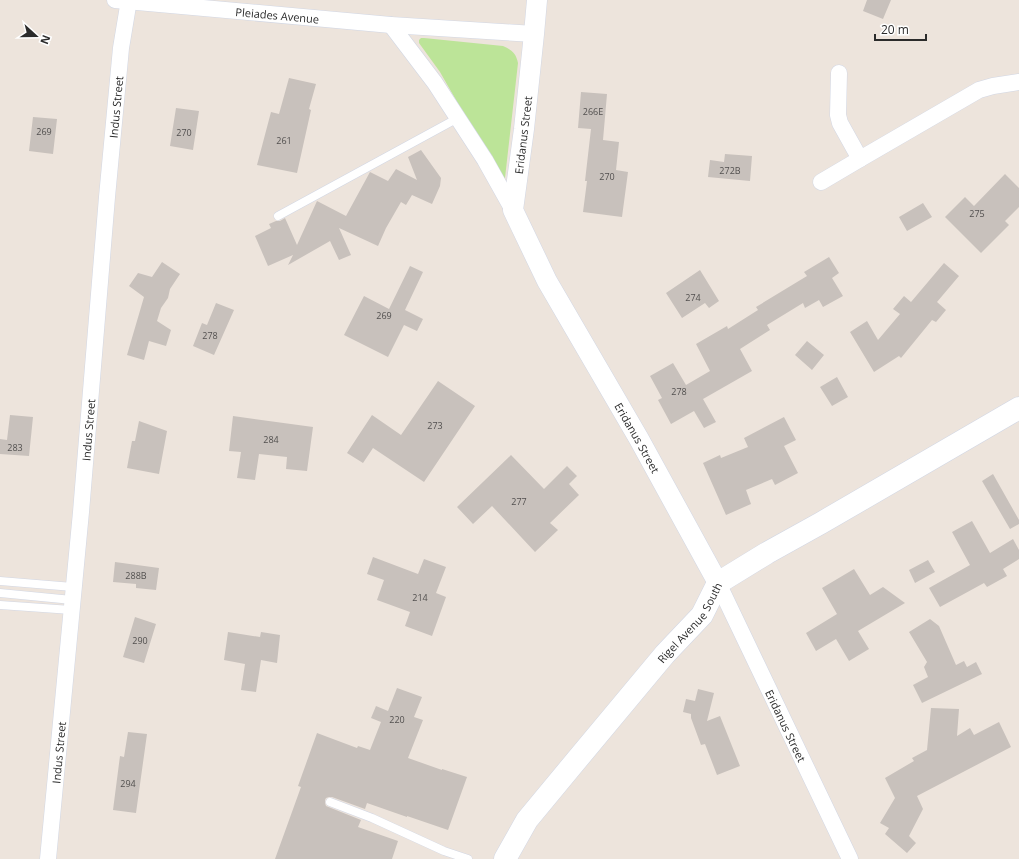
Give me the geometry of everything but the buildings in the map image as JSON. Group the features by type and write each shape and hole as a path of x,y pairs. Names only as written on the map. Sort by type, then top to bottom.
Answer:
{"main road":[{"name":"Rigel Avenue South","path":"505,859 527,820 665,654 702,615 718,583 767,553 1019,408"}],"street":[{"name":"Pleiades Avenue","path":"124,0 391,25 534,34"},
{"name":"Indus Street","path":"48,859 81,512 106,197 121,48 124,0"},
{"name":"Eridanus Street","path":"537,0 524,129 513,210 547,281 639,439 718,583 850,859"},
{"path":"391,25 435,83 485,160 513,210"},
{"path":"839,73 838,115 840,123 860,159"},
{"path":"821,182 980,90 993,86 1019,82"}],"lane":[{"path":"278,216 458,118"},
{"path":"0,581 72,599"},
{"path":"0,593 72,599"},
{"path":"0,605 72,599"},
{"path":"330,802 372,818 444,851 468,859"}],"green space":[{"path":"421,38 503,46 515,54 518,63 505,178 501,179 440,72 419,43"}]}
